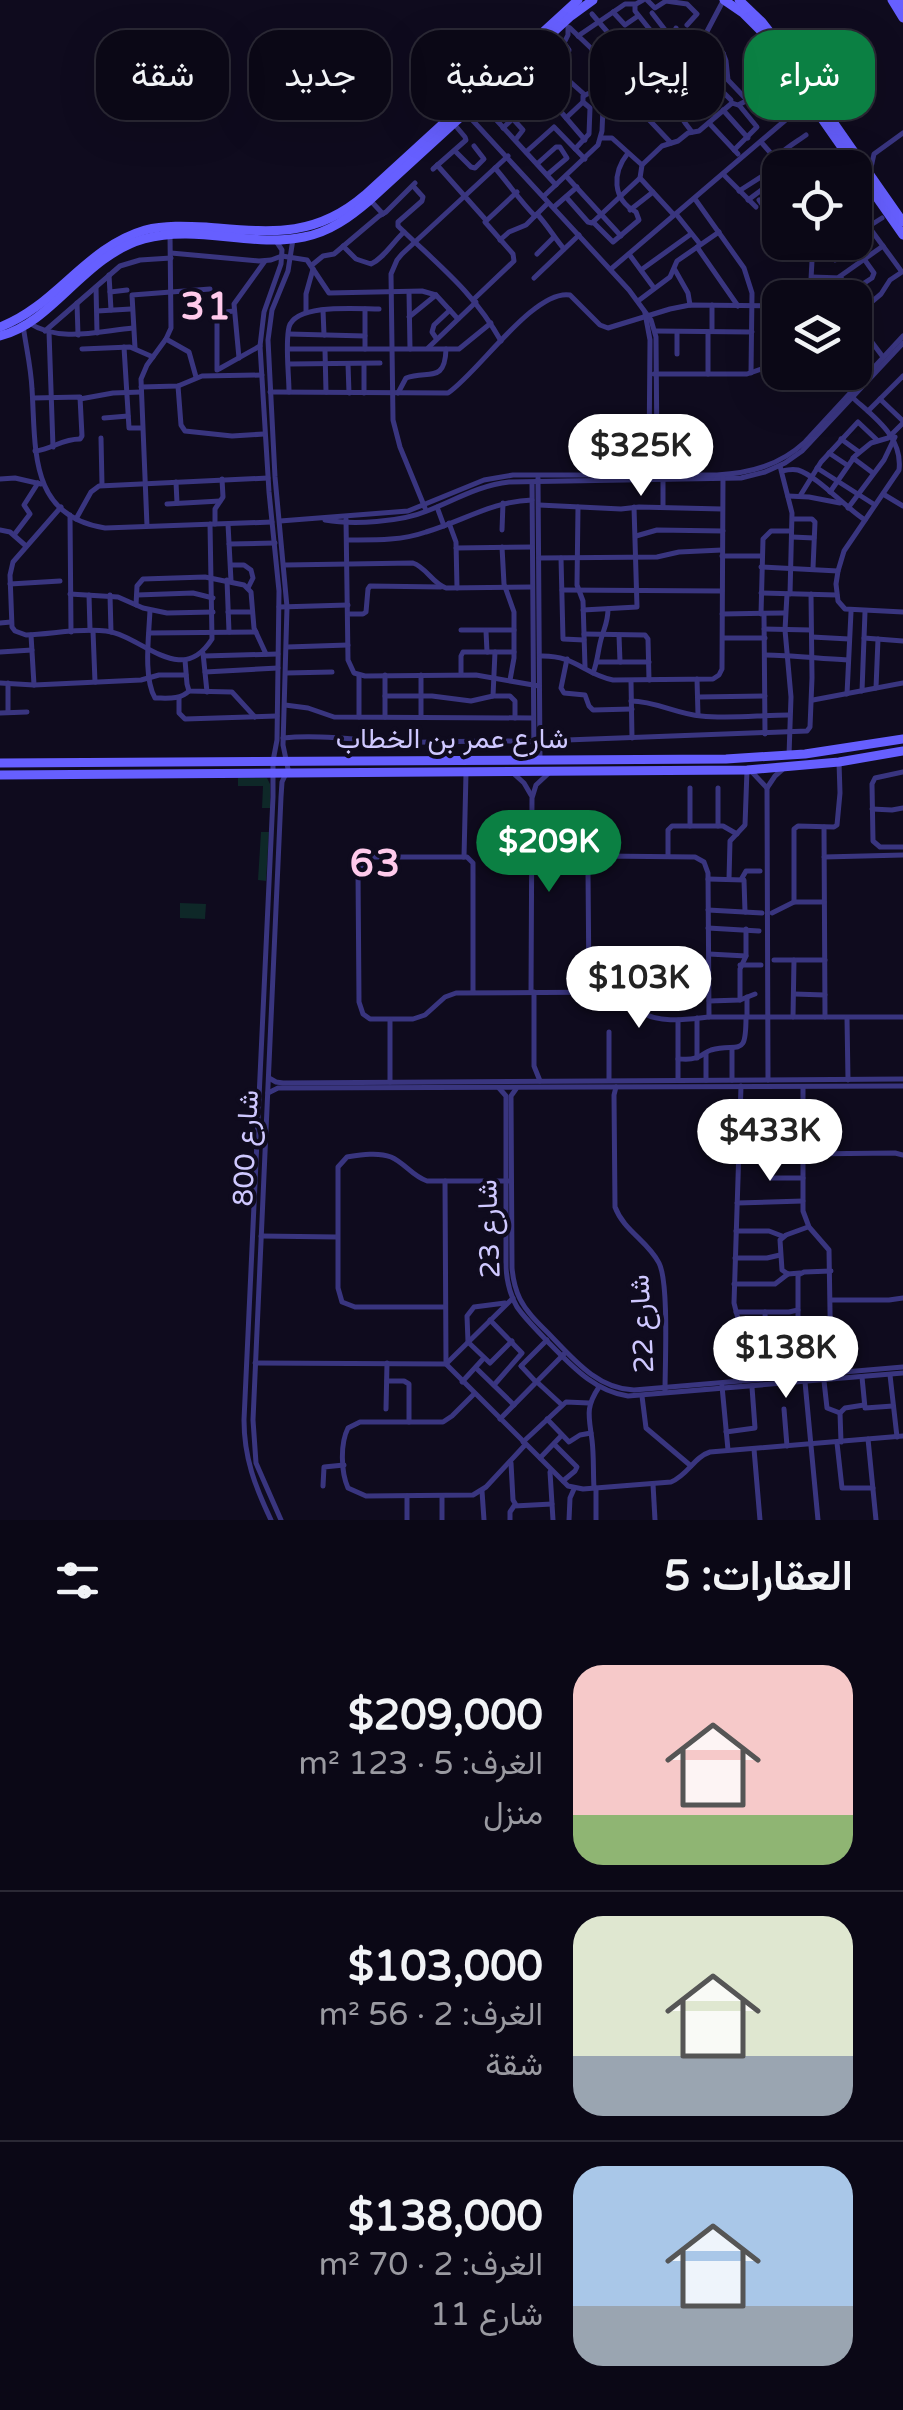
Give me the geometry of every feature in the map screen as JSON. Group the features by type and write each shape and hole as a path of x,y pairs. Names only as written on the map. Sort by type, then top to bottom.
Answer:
{"street":[{"path":"546,30 578,0"},
{"path":"559,30 593,0"},
{"path":"578,36 628,3 635,5 645,0 654,8 658,6"},
{"path":"892,0 903,18"},
{"path":"613,12 625,25 668,1 690,6 697,15 688,25"},
{"path":"710,30 728,3 761,30"},
{"path":"635,5 649,30"},
{"path":"658,6 666,30"},
{"path":"592,14 606,30"},
{"path":"566,24 590,48"},
{"path":"566,24 567,30"},
{"path":"724,56 728,80 744,97"},
{"path":"570,82 590,109 589,134 575,149"},
{"path":"724,93 731,100"},
{"path":"570,114 590,94"},
{"path":"709,123 736,152 757,125 740,105 733,102 724,109"},
{"path":"740,105 744,102"},
{"path":"724,111 748,138"},
{"path":"2,333 24,322 104,258 135,242 170,230 284,231 324,222 352,206 451,120"},
{"path":"170,230 275,239 317,234 370,200 456,120"},
{"path":"472,120 638,300 655,330 649,456 641,475"},
{"path":"496,120 560,186 588,222 593,222 612,242 639,220 619,198 616,183 628,153"},
{"path":"503,128 512,120"},
{"path":"515,140 523,130 516,120"},
{"path":"568,120 585,140"},
{"path":"500,240 536,215 566,176 594,151 601,138 602,120"},
{"path":"649,120 670,143"},
{"path":"682,120 692,132"},
{"path":"593,222 640,178 642,165 662,146 699,131 712,120"},
{"path":"611,270 786,120"},
{"path":"824,120 903,222"},
{"path":"837,120 862,150"},
{"path":"426,349 514,262 513,254 486,220 435,167 466,138 454,124"},
{"path":"526,152 553,127 584,159"},
{"path":"868,150 903,133"},
{"path":"786,150 806,135"},
{"path":"601,138 612,138 642,165"},
{"path":"761,142 768,150"},
{"path":"454,150 471,167 476,167 484,156 474,146"},
{"path":"537,164 556,146 560,147 567,158 547,175"},
{"path":"426,508 396,434 391,349 393,267 414,242 508,156"},
{"path":"483,162 550,228 564,249"},
{"path":"723,174 756,207"},
{"path":"566,176 621,236"},
{"path":"740,191 762,176"},
{"path":"640,178 692,234 738,306"},
{"path":"872,178 903,235"},
{"path":"306,312 313,265 323,256 332,255 414,185 423,200 398,226 460,283 501,341"},
{"path":"549,202 577,187"},
{"path":"748,200 762,189"},
{"path":"486,220 516,192"},
{"path":"630,210 653,192"},
{"path":"872,198 879,194"},
{"path":"694,198 744,268 752,292 751,374"},
{"path":"370,200 383,214"},
{"path":"759,200 762,204"},
{"path":"872,226 882,218"},
{"path":"147,526 141,389 144,372 172,323 170,230"},
{"path":"872,230 902,272 872,301"},
{"path":"342,246 358,260 370,264 404,232"},
{"path":"638,300 670,277 677,261 718,232"},
{"path":"641,270 692,234"},
{"path":"534,278 579,235"},
{"path":"537,254 554,237"},
{"path":"275,239 282,250 280,272 264,312 260,346 268,397 268,478 284,565 278,654 277,716 281,741"},
{"path":"281,741 287,646 275,543 268,340 293,239"},
{"path":"872,254 883,246"},
{"path":"629,254 654,289"},
{"path":"54,446 47,332 109,275 133,261 171,255 265,261 282,256 307,260 331,293 422,291 436,295 458,319"},
{"path":"812,280 813,260"},
{"path":"812,277 839,277 863,260"},
{"path":"865,260 874,276 868,280"},
{"path":"239,358 235,300 265,261"},
{"path":"674,268 690,305"},
{"path":"109,275 111,310"},
{"path":"839,277 842,280"},
{"path":"96,286 97,334"},
{"path":"135,348 132,295 210,289"},
{"path":"110,292 127,290"},
{"path":"408,291 410,349"},
{"path":"268,397 289,392 448,393 532,311 558,294 576,299 604,327 690,305 762,306"},
{"path":"409,317 436,295"},
{"path":"77,303 78,335"},
{"path":"708,374 712,305"},
{"path":"96,311 131,309"},
{"path":"364,309 365,349"},
{"path":"289,392 292,320 306,312 380,309"},
{"path":"324,310 321,334 326,392"},
{"path":"437,339 432,327 450,310"},
{"path":"217,370 218,313 234,311"},
{"path":"646,314 663,506"},
{"path":"24,322 47,332 78,335 133,328"},
{"path":"24,322 41,484 73,517 105,528 346,519 437,507 488,486 535,478 662,478"},
{"path":"289,350 446,349 464,346 491,323"},
{"path":"655,330 752,332"},
{"path":"677,332 677,354"},
{"path":"2,333 25,340"},
{"path":"289,334 365,336"},
{"path":"166,339 188,352 196,377"},
{"path":"852,394 902,340"},
{"path":"781,468 902,340"},
{"path":"872,342 884,357"},
{"path":"207,376 260,346"},
{"path":"124,347 129,428 142,428"},
{"path":"82,349 135,348 153,357"},
{"path":"395,394 406,378 439,372 446,349"},
{"path":"289,364 380,364"},
{"path":"348,364 349,393"},
{"path":"364,364 364,393"},
{"path":"653,374 751,374 762,369"},
{"path":"80,400 178,386 196,377 262,374"},
{"path":"868,411 903,376"},
{"path":"178,386 181,425 185,431 232,436 265,434"},
{"path":"848,390 902,444 902,460 900,475 882,494 844,550 838,571 838,595 841,606 851,611 903,612"},
{"path":"33,398 78,396 82,438 35,451"},
{"path":"844,506 884,460 903,422 880,399"},
{"path":"104,418 128,416"},
{"path":"800,496 817,468 858,422 877,440"},
{"path":"830,492 852,458 877,440 894,435"},
{"path":"101,438 102,485"},
{"path":"841,439 860,452"},
{"path":"723,477 772,465 807,443"},
{"path":"829,453 848,465"},
{"path":"852,458 873,473"},
{"path":"426,508 484,480 513,475 723,477 753,476 781,468 798,470 865,520"},
{"path":"781,468 793,520 784,630 791,697 789,756"},
{"path":"817,468 875,505"},
{"path":"540,656 567,659 607,679 713,679 721,672 723,477"},
{"path":"71,632 73,517 90,492 102,485 268,478"},
{"path":"535,478 532,547 540,656 533,718 537,742"},
{"path":"535,478 539,506 537,760"},
{"path":"0,479 41,484"},
{"path":"206,692 204,654 213,632 213,524 223,495 222,479"},
{"path":"176,482 176,503"},
{"path":"14,535 30,514 24,505 41,484"},
{"path":"882,494 903,506"},
{"path":"788,496 844,506"},
{"path":"347,540 398,539 503,503 532,500"},
{"path":"166,504 220,501"},
{"path":"502,530 503,503"},
{"path":"539,506 722,509"},
{"path":"437,507 456,548 457,588"},
{"path":"583,610 634,608 638,604 634,507"},
{"path":"61,508 13,562 10,622 15,632 111,632 167,658 185,660 204,654 278,654"},
{"path":"578,508 578,590 582,597 585,667"},
{"path":"346,519 349,665 358,675 359,717"},
{"path":"793,520 813,520 814,568"},
{"path":"228,523 229,632"},
{"path":"0,530 14,535 26,546"},
{"path":"635,536 657,530 722,530"},
{"path":"765,734 762,542 772,531 814,538"},
{"path":"229,544 275,543"},
{"path":"456,548 532,547"},
{"path":"502,548 505,587 514,608 510,680"},
{"path":"539,558 636,557 679,552 761,556"},
{"path":"561,558 562,639 602,634 647,637 650,680"},
{"path":"284,565 413,563 442,587"},
{"path":"230,565 244,565 251,570 248,588 252,612 266,654"},
{"path":"761,567 838,571"},
{"path":"136,604 137,586 143,578 212,578 248,588"},
{"path":"0,582 60,581"},
{"path":"348,614 366,612 370,586 536,586"},
{"path":"562,590 722,590"},
{"path":"136,595 193,593 212,598"},
{"path":"761,593 838,595"},
{"path":"70,594 110,596 175,614 213,612"},
{"path":"281,741 307,736 399,742 537,742 804,732 809,729 811,700 811,594"},
{"path":"89,595 95,682"},
{"path":"110,596 111,632"},
{"path":"283,607 348,605"},
{"path":"593,673 608,624 608,609"},
{"path":"150,610 149,678 153,697 179,698 190,691 232,692 255,717"},
{"path":"847,694 851,611"},
{"path":"228,612 252,612"},
{"path":"862,691 865,612"},
{"path":"722,614 785,614"},
{"path":"0,623 10,622"},
{"path":"461,630 514,630"},
{"path":"764,630 849,639"},
{"path":"486,631 494,677 493,696"},
{"path":"150,633 256,632"},
{"path":"31,635 34,685"},
{"path":"619,635 620,662"},
{"path":"722,638 764,638"},
{"path":"864,638 903,641"},
{"path":"876,688 878,639"},
{"path":"287,646 348,645"},
{"path":"0,652 32,650"},
{"path":"462,674 464,652 514,652"},
{"path":"764,654 848,660"},
{"path":"567,659 564,693 585,695 593,710 632,709"},
{"path":"185,660 190,691"},
{"path":"598,662 649,662"},
{"path":"205,672 278,668"},
{"path":"286,673 332,672"},
{"path":"421,674 421,718"},
{"path":"358,675 462,674 536,685"},
{"path":"385,717 386,675"},
{"path":"27,712 4,712 4,683 34,685 186,676"},
{"path":"697,679 698,716"},
{"path":"631,680 632,738"},
{"path":"811,700 903,683"},
{"path":"385,696 471,701 493,696 514,698 515,718"},
{"path":"698,696 765,696"},
{"path":"179,698 179,713 185,719 277,716"},
{"path":"631,701 646,701 698,716 789,715"},
{"path":"285,705 315,709 334,717 533,718"},
{"name":"شارع عمر بن الخطاب","path":"0,775 552,772 789,756 903,739"},
{"name":"شارع 800","path":"281,741 273,762 253,1420 254,1452 260,1475 281,1520"},
{"name":"شارع 800","path":"271,1520 251,1476 244,1438 269,1078 282,784 287,762 281,741"},
{"path":"891,741 886,750 898,752"},
{"path":"869,745 875,750 870,757"},
{"name":"شارع عمر بن الخطاب","path":"0,763 537,760 747,770 898,752"},
{"path":"417,761 417,773"},
{"path":"116,775 117,762"},
{"path":"794,902 794,829 834,827 838,823 839,762"},
{"path":"768,1080 767,788 786,767"},
{"path":"729,879 730,841 745,824 747,770 767,788"},
{"path":"464,857 466,772"},
{"path":"511,772 524,783 532,798"},
{"path":"540,1081 534,1066 532,798 539,781 552,772"},
{"path":"903,772 873,781 872,809 874,843 903,851"},
{"path":"690,788 690,826"},
{"path":"718,788 718,826"},
{"path":"872,809 903,808"},
{"path":"668,856 669,828 718,826 737,834"},
{"path":"824,827 825,1017"},
{"path":"824,856 903,851"},
{"path":"589,992 588,871 592,862 603,856 699,858 706,866 708,879 709,1017"},
{"path":"472,993 473,863 469,858 365,860 359,867 360,1006 370,1019 416,1019 448,995 532,992 618,993 646,1015 678,1019 903,1017"},
{"path":"742,879 746,872 760,871"},
{"path":"708,879 742,879"},
{"path":"742,879 745,912"},
{"path":"772,913 794,902 824,902"},
{"path":"708,910 762,913"},
{"path":"708,928 759,930"},
{"path":"678,1059 732,1050 744,1042 747,1017 740,966 746,956 746,930"},
{"path":"708,954 746,956"},
{"path":"774,960 825,960"},
{"path":"793,1017 794,960"},
{"path":"740,966 761,965"},
{"path":"709,1001 744,999 755,994"},
{"path":"794,994 825,994"},
{"path":"264,1017 272,1018"},
{"path":"847,1017 848,1080"},
{"path":"697,1018 697,1058"},
{"path":"678,1019 678,1083"},
{"path":"390,1020 390,1082"},
{"path":"608,1080 609,1032"},
{"path":"732,1050 732,1080"},
{"path":"706,1052 706,1080"},
{"path":"269,1078 278,1083 499,1088 608,1080 741,1086 848,1080 903,1083"},
{"path":"268,1093 278,1088 390,1082 540,1081 616,1087 706,1080 903,1083"},
{"path":"803,1083 804,1216 827,1245 831,1327 827,1408 840,1413"},
{"path":"741,1086 734,1284 741,1381"},
{"name":"شارع 22","path":"616,1087 616,1207 623,1223 651,1251 663,1271 665,1391"},
{"name":"شارع 23","path":"499,1088 506,1096 512,1268 517,1291 528,1312 584,1376 599,1387 621,1395 665,1391"},
{"name":"شارع 23","path":"518,1088 512,1096 506,1268 511,1300 547,1340 589,1373 616,1388 665,1391"},
{"path":"803,1120 773,1124 771,1174 772,1178 803,1178"},
{"path":"803,1154 903,1156"},
{"path":"445,1307 348,1306 338,1295 338,1166 347,1157 384,1156 427,1181 509,1182"},
{"path":"445,1181 446,1364 562,1482 575,1489 677,1480 705,1454 900,1437 890,1374"},
{"path":"737,1203 803,1201"},
{"path":"736,1231 769,1231 782,1236 809,1227"},
{"path":"261,1236 337,1236"},
{"path":"782,1236 780,1267 788,1274"},
{"path":"735,1258 780,1255"},
{"path":"734,1284 776,1284 788,1274 830,1271"},
{"path":"800,1274 798,1322 806,1336 813,1375"},
{"path":"830,1300 903,1298"},
{"path":"255,1363 446,1364 511,1300"},
{"path":"511,1300 475,1306 467,1316 468,1342 490,1363 512,1341"},
{"path":"736,1312 798,1310"},
{"path":"766,1312 766,1346 781,1347"},
{"path":"490,1320 522,1353 519,1363"},
{"path":"803,1328 831,1327"},
{"path":"783,1378 781,1347 806,1336"},
{"path":"494,1385 547,1340"},
{"path":"500,1419 564,1354"},
{"path":"462,1382 484,1359"},
{"path":"519,1363 562,1406"},
{"path":"386,1410 387,1364"},
{"path":"476,1368 514,1405"},
{"path":"722,1386 813,1375 862,1377 903,1370"},
{"path":"665,1391 752,1387 903,1370"},
{"path":"862,1377 864,1406"},
{"path":"386,1381 409,1384 409,1423"},
{"path":"806,1382 818,1520"},
{"path":"722,1386 728,1451"},
{"path":"596,1520 588,1414 599,1387"},
{"path":"726,1432 755,1428 752,1387"},
{"path":"474,1394 448,1420 437,1423 353,1424 344,1433 346,1483 353,1492 366,1496 468,1496 482,1491 562,1406 571,1401 590,1404"},
{"path":"642,1395 646,1428 691,1466"},
{"path":"872,1488 842,1488 840,1413 846,1408 893,1406"},
{"path":"784,1409 787,1446"},
{"path":"547,1418 570,1442 580,1434 591,1434"},
{"path":"540,1458 562,1435"},
{"path":"868,1439 876,1520"},
{"path":"554,1444 576,1464"},
{"path":"754,1449 760,1520"},
{"path":"562,1482 592,1450"},
{"path":"511,1460 516,1505"},
{"path":"323,1486 324,1466 344,1465"},
{"path":"550,1469 553,1520"},
{"path":"652,1484 655,1520"},
{"path":"569,1520 570,1498 575,1489"},
{"path":"482,1491 484,1520"},
{"path":"407,1496 407,1520"},
{"path":"442,1496 442,1520"},
{"path":"510,1520 510,1509 516,1505 552,1504"}],"green space":[{"path":"238,778 267,778 270,808 262,808 263,786 238,786"},
{"path":"261,832 269,832 266,881 258,880"},
{"path":"180,903 206,904 205,919 180,918"}],"district":[{"name":"31","path":"207,306"},
{"name":"63","path":"376,863"}]}
